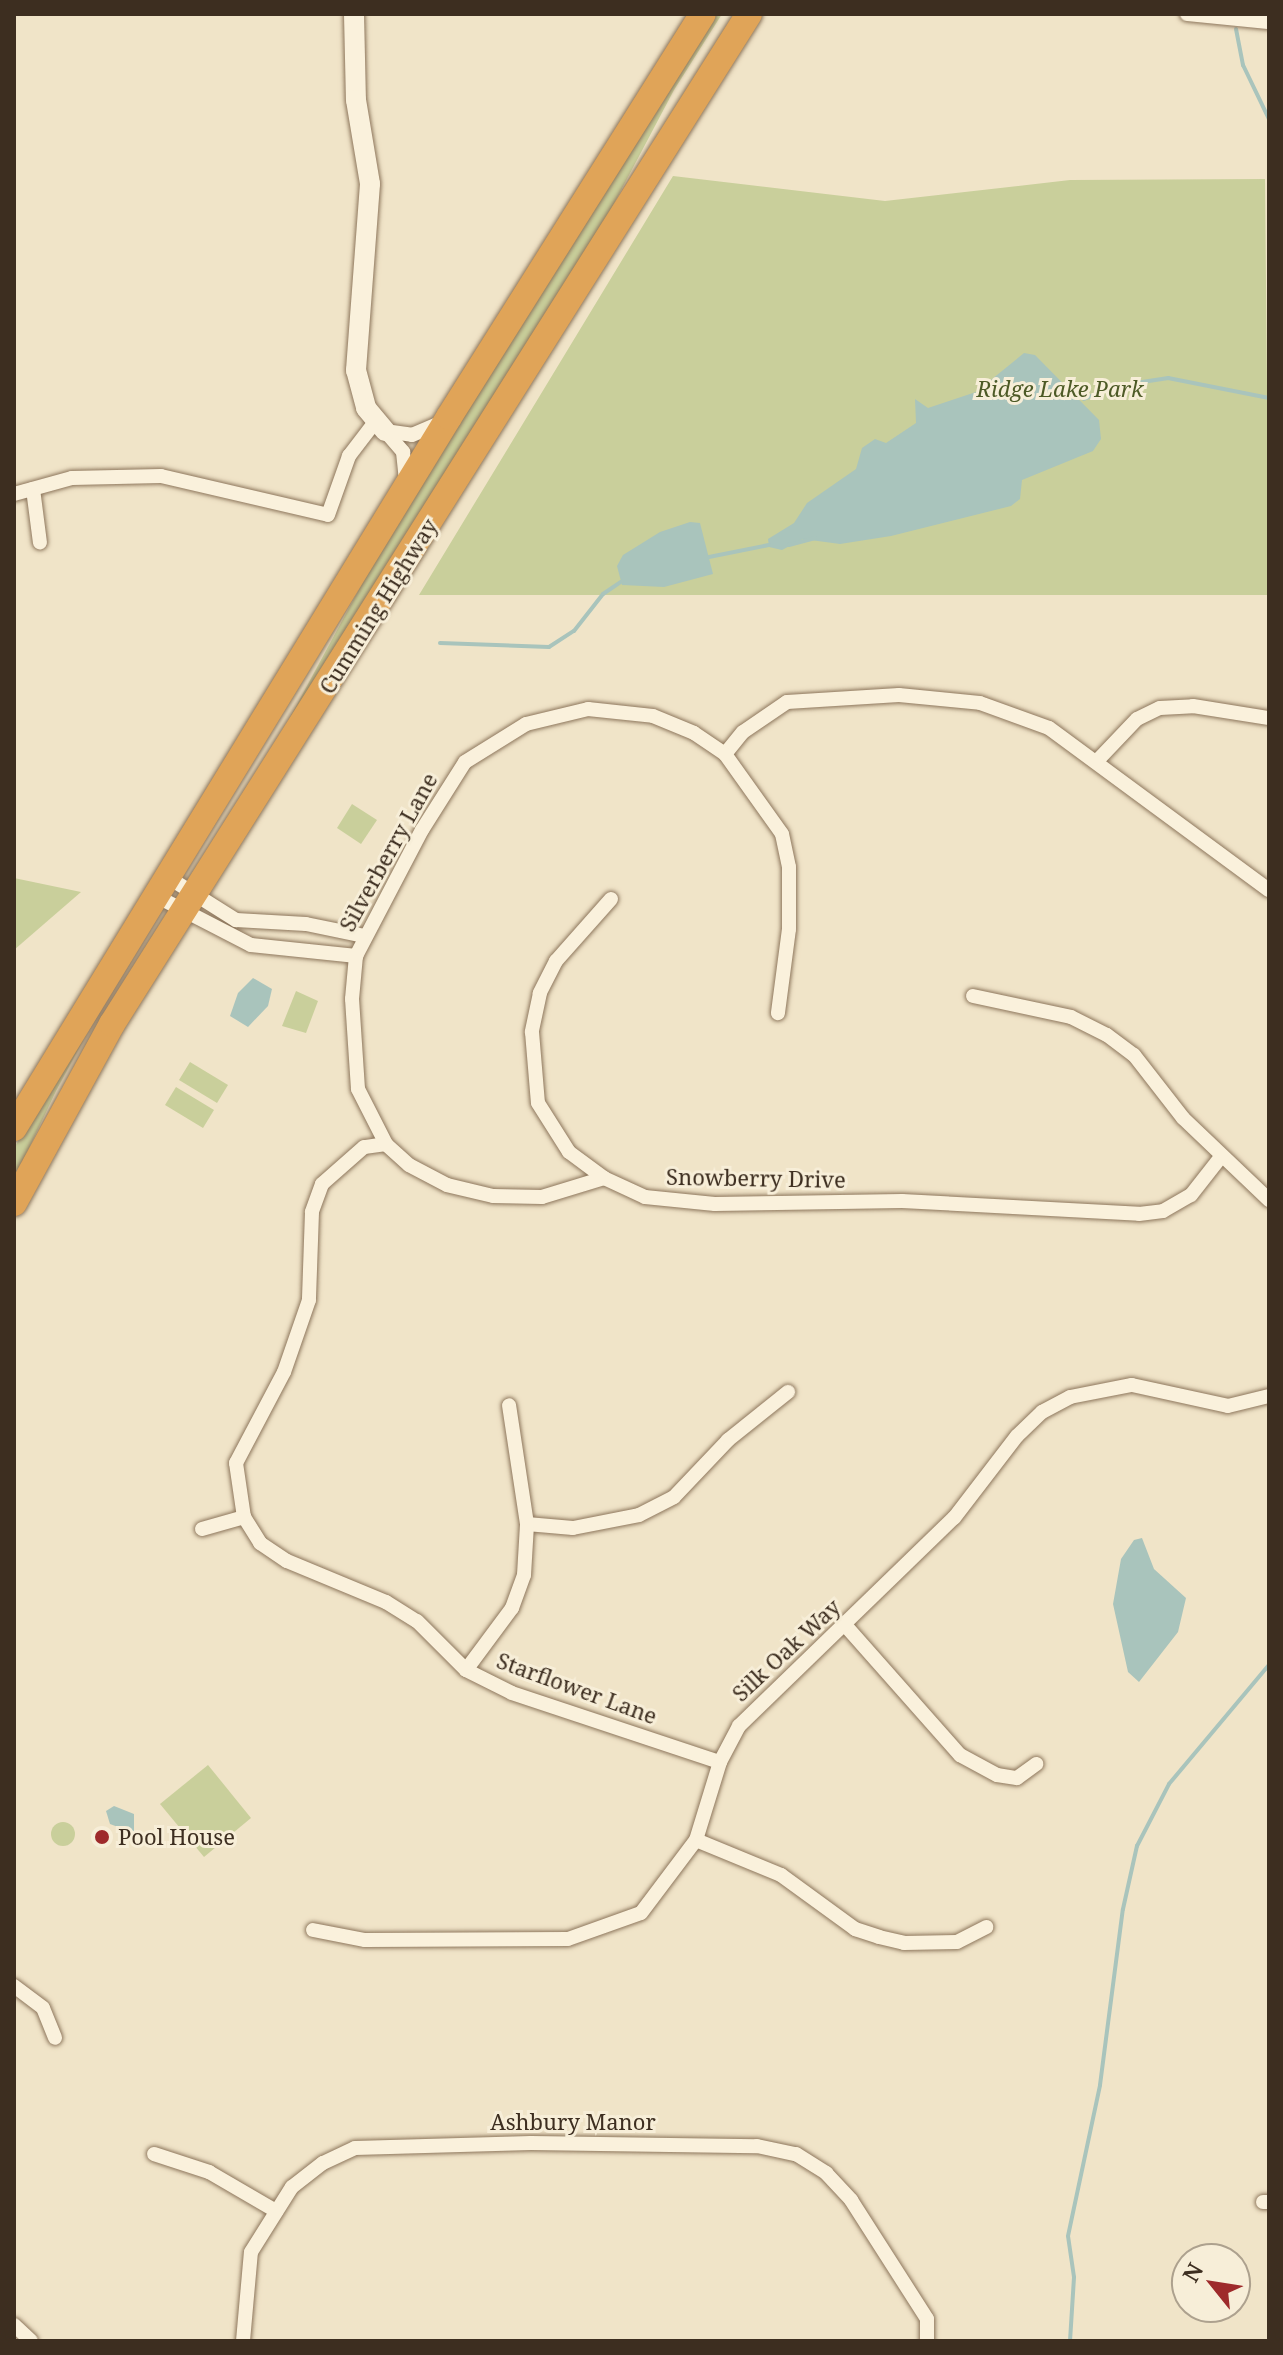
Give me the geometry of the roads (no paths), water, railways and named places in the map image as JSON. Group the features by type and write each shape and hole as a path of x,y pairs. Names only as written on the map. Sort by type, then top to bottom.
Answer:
{"highway":[{"name":"Cumming Highway","path":"14,1128 449,417 703,14"},
{"name":"Cumming Highway","path":"14,1203 112,1024 749,14"}],"street":[{"path":"354,14 356,100 370,184 355,357 360,395 405,458 405,489"},
{"path":"1187,14 1269,22"},
{"path":"380,426 424,433 449,417"},
{"path":"14,494 72,478 161,476 328,515 349,456 380,426"},
{"path":"33,489 40,543"},
{"path":"725,754 743,732 787,702 899,695 980,703 1049,728 1269,890"},
{"path":"1096,762 1137,719 1160,708 1193,706 1269,718"},
{"name":"Silverberry Lane","path":"604,1178 542,1197 493,1196 447,1185 409,1165 386,1144 358,1089 352,999 356,956 364,936 465,762 526,724 588,709 636,710 694,733 725,754 782,834 789,867 789,929 778,1013"},
{"path":"160,886 189,903 236,920 364,936"},
{"path":"160,886 189,903 221,933 265,946 356,956"},
{"name":"Snowberry Drive","path":"611,899 556,961 540,993 532,1032 538,1103 569,1152 604,1178 645,1197 715,1204 902,1201 1139,1214 1163,1211 1191,1195 1220,1158"},
{"path":"265,946 268,922"},
{"path":"973,996 1071,1017 1107,1035 1134,1055 1220,1158 1269,1200"},
{"name":"Starflower Lane","path":"386,1144 364,1147 322,1184 312,1212 309,1300 284,1372 236,1463 244,1517 260,1543 287,1561 386,1602 417,1621 466,1670 512,1693 720,1762"},
{"name":"Silk Oak Way","path":"313,1930 365,1940 568,1939 641,1913 696,1840 720,1762 739,1726 775,1685 845,1625 954,1518 1017,1436 1042,1412 1070,1397 1132,1385 1228,1406 1269,1396"},
{"path":"527,1524 573,1528 639,1515 674,1497 728,1440 788,1392"},
{"path":"466,1670 512,1608 524,1575 527,1524 509,1405"},
{"path":"202,1529 244,1517"},
{"path":"845,1625 960,1755 997,1775 1017,1778 1036,1764"},
{"path":"696,1840 781,1875 855,1929 879,1937 904,1943 957,1942 986,1927"},
{"path":"14,1986 43,2008 55,2038"},
{"name":"Ashbury Manor","path":"243,2341 251,2252 276,2211 313,2171 355,2148 531,2143 757,2146 783,2152 826,2173 851,2200 927,2319 927,2341"},
{"path":"154,2154 209,2172 276,2211"},
{"path":"14,2325 31,2341"}],"water":[{"path":"1024,353 1035,355 1099,420 1101,439 1093,451 1022,480 1020,499 1011,506 891,536 840,544 803,539 782,550 769,547 768,539 794,523 807,503 856,469 862,448 875,439 886,443 916,423 915,399 928,408 976,392"},
{"path":"690,522 700,523 713,574 664,587 622,585 617,566 623,555 660,532"},
{"path":"253,978 272,989 268,1006 248,1027 230,1016 238,993"},
{"path":"1142,1538 1154,1569 1186,1598 1178,1632 1139,1682 1128,1672 1113,1604 1121,1559 1134,1540"},
{"path":"114,1806 134,1814 134,1833 110,1824 106,1811"}],"waterway":[{"path":"1236,29 1243,65 1269,119"},
{"path":"1084,399 1116,386 1168,378 1269,398"},
{"path":"789,545 815,538"},
{"path":"709,557 769,545"},
{"path":"440,643 549,647 574,631 603,594 621,582"},
{"path":"1070,2341 1074,2277 1068,2236 1100,2085 1123,1909 1137,1846 1169,1784 1269,1665"}],"place":[{"name":"Pool House","path":"102,1837"}],"park label":[{"name":"Ridge Lake Park","path":"1060,389"}]}
